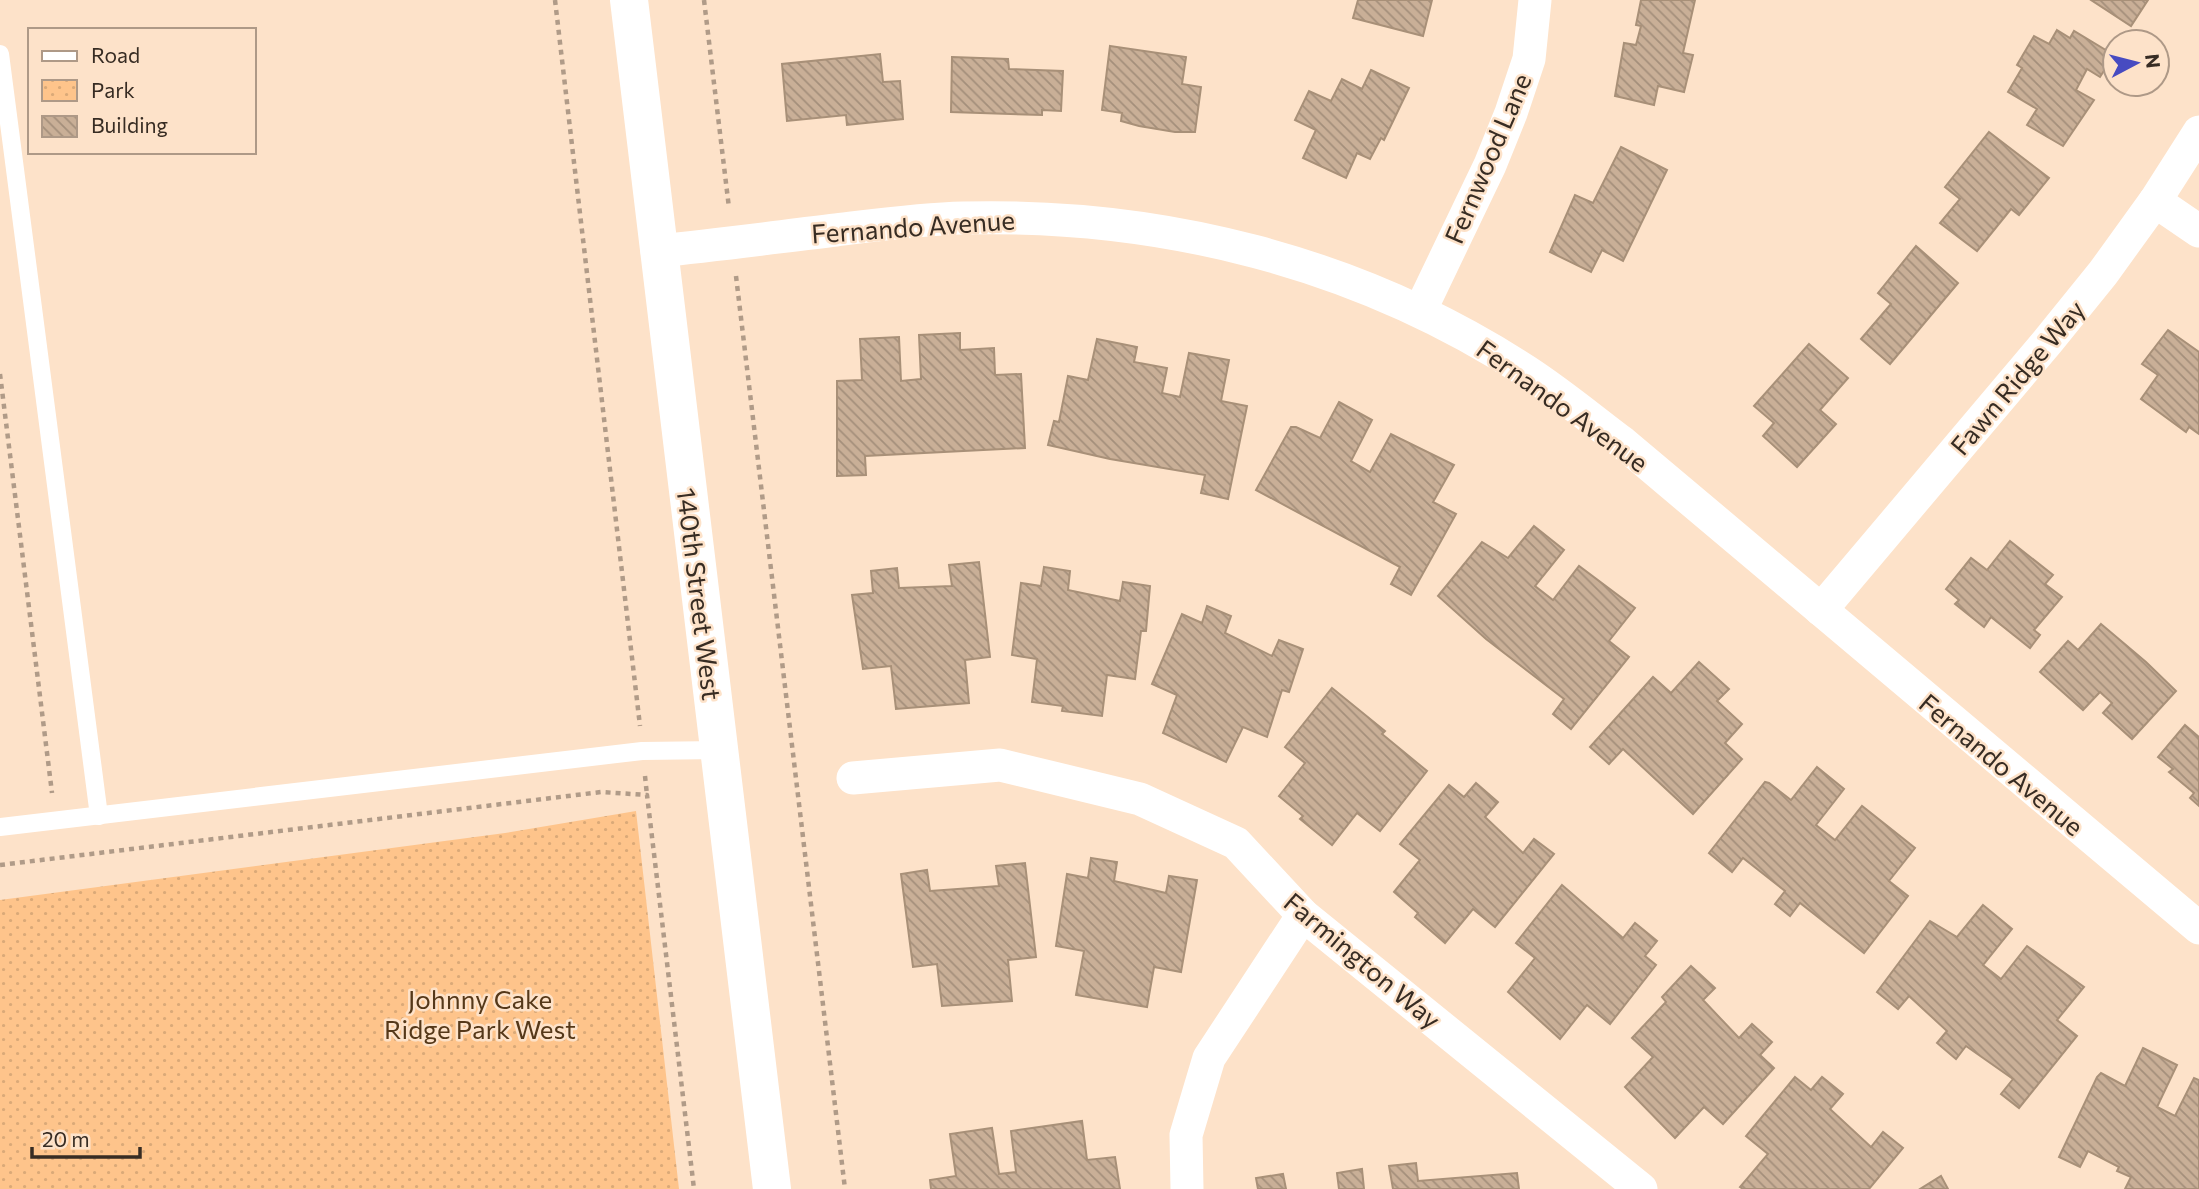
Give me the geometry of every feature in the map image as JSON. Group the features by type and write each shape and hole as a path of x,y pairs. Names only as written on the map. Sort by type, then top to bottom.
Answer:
{"street":[{"name":"140th Street West","path":"629,0 657,251 772,1189"},
{"name":"Fernwood Lane","path":"1420,311 1490,165 1511,113 1529,59 1535,0"},
{"name":"Fawn Ridge Way","path":"1821,610 2049,341 2103,273 2155,201 2199,132"},
{"path":"2155,201 2199,231"},
{"name":"Fernando Avenue","path":"657,251 960,218 1026,217 1092,221 1160,229 1224,242 1290,260 1353,282 1420,311 1527,371 1623,443 2199,929"},
{"name":"Farmington Way","path":"853,778 1000,765 1140,799 1236,843 1303,915 1641,1189"},
{"path":"1187,1189 1186,1135 1209,1058 1303,915"}],"lane":[{"path":"0,54 99,816"},
{"path":"0,827 642,751 720,750"}],"path":[{"path":"555,0 694,1189"},
{"path":"704,0 845,1189"},
{"path":"0,374 55,821"},
{"path":"0,864 601,792 647,795"}],"green space":[{"name":"Johnny Cake Ridge Park West","path":"636,811 679,1189 0,1189 0,900 505,833"}],"building":[{"path":"1358,0 1432,0 1423,36 1353,18"},
{"path":"1641,0 1695,0 1683,53 1693,55 1684,92 1658,86 1654,105 1615,96 1624,43 1636,45 1641,26 1636,25"},
{"path":"2091,0 2148,0 2131,26"},
{"path":"2057,30 2070,38 2074,31 2101,47 2101,75 2087,69 2076,90 2094,100 2063,146 2027,125 2037,109 2008,92 2022,68 2017,65 2034,36 2049,44"},
{"path":"1110,46 1186,57 1182,84 1201,87 1195,132 1175,132 1139,126 1121,121 1122,113 1102,110"},
{"path":"880,54 883,82 900,81 903,119 847,125 846,115 787,121 782,64"},
{"path":"952,57 1008,59 1009,69 1063,71 1061,111 1042,110 1042,115 951,112"},
{"path":"1371,70 1409,88 1384,140 1381,138 1370,159 1357,153 1346,178 1303,158 1316,130 1295,120 1309,91 1331,101 1342,79 1362,89"},
{"path":"1989,132 2049,178 2019,215 2011,209 1977,251 1940,223 1960,199 1945,187"},
{"path":"1621,147 1667,170 1623,261 1602,250 1591,272 1550,252 1575,195 1593,203"},
{"path":"1916,246 1958,283 1890,364 1861,339 1891,304 1878,293"},
{"path":"2168,330 2199,352 2199,434 2189,427 2186,432 2141,399 2158,375 2142,364"},
{"path":"960,333 960,350 994,348 995,375 1021,374 1025,448 865,456 866,475 837,476 837,381 862,380 860,339 899,337 901,381 921,379 919,335"},
{"path":"1097,339 1137,347 1134,362 1167,368 1162,393 1180,397 1189,353 1229,360 1221,401 1247,406 1228,499 1201,493 1205,475 1110,459 1048,445 1054,421 1059,422 1068,376 1088,380"},
{"path":"1809,344 1848,378 1820,410 1836,424 1797,467 1763,436 1774,423 1754,406"},
{"path":"1339,402 1372,420 1351,461 1370,472 1391,434 1454,465 1433,502 1456,514 1411,595 1391,584 1400,567 1256,490 1291,427 1320,438"},
{"path":"1534,526 1564,550 1535,586 1553,600 1579,566 1635,608 1609,641 1629,657 1571,729 1553,714 1564,699 1486,639 1438,596 1482,542 1508,558"},
{"path":"2010,541 2053,575 2045,584 2062,597 2034,630 2040,635 2030,648 1991,617 1984,627 1955,604 1959,600 1946,589 1971,558 1987,570"},
{"path":"979,562 990,657 965,660 969,703 896,709 891,666 863,669 852,595 873,593 871,571 897,568 899,588 952,586 949,565"},
{"path":"1044,567 1070,571 1068,590 1120,601 1123,582 1150,586 1146,631 1141,631 1135,679 1107,675 1102,716 1062,711 1063,706 1032,702 1037,659 1012,655 1021,583 1041,586"},
{"path":"1207,606 1231,616 1225,633 1272,656 1279,640 1303,649 1289,692 1282,690 1267,737 1243,727 1226,762 1163,733 1177,695 1152,684 1182,614 1202,623"},
{"path":"2101,624 2176,691 2132,739 2103,713 2112,703 2100,692 2083,710 2040,672 2068,641 2078,650"},
{"path":"1699,662 1729,689 1717,701 1742,724 1725,743 1742,759 1693,814 1623,749 1609,764 1590,747 1653,677 1671,693"},
{"path":"1332,688 1385,731 1382,734 1427,771 1380,831 1357,813 1332,845 1300,819 1303,816 1279,796 1305,763 1285,747"},
{"path":"2185,725 2199,737 2199,806 2190,798 2194,793 2169,772 2173,769 2158,757"},
{"path":"1817,767 1844,789 1816,825 1835,840 1862,806 1915,848 1889,881 1908,896 1864,953 1800,903 1790,916 1775,904 1785,891 1743,858 1732,872 1709,853 1765,782 1791,800"},
{"path":"1476,783 1498,802 1485,817 1523,853 1534,839 1554,854 1495,927 1473,909 1445,943 1415,917 1418,913 1394,892 1420,860 1400,844 1449,785 1464,797"},
{"path":"1091,858 1117,862 1114,881 1166,893 1169,876 1197,880 1181,972 1154,967 1147,1007 1076,995 1084,951 1056,946 1067,874 1088,878"},
{"path":"1025,863 1036,957 1008,960 1012,1001 942,1006 937,964 913,967 901,874 927,870 930,891 999,886 996,866"},
{"path":"1562,885 1623,938 1635,923 1657,941 1645,956 1656,965 1610,1024 1587,1005 1560,1039 1508,992 1535,958 1516,943"},
{"path":"1983,905 2012,929 1983,965 2001,979 2027,946 2084,987 2057,1020 2077,1036 2019,1108 2001,1094 2013,1079 1966,1046 1956,1059 1937,1043 1947,1031 1909,996 1898,1009 1877,992 1930,921 1957,937"},
{"path":"1691,966 1715,988 1703,1000 1739,1038 1752,1024 1772,1042 1760,1055 1774,1068 1723,1124 1704,1107 1675,1138 1625,1087 1653,1057 1632,1038 1666,1002 1662,997"},
{"path":"2143,1048 2177,1065 2157,1107 2175,1116 2194,1078 2199,1080 2199,1189 2125,1189 2131,1177 2117,1171 2119,1167 2088,1151 2080,1167 2059,1157 2097,1077 2101,1073 2125,1086"},
{"path":"1795,1077 1811,1090 1822,1077 1843,1094 1830,1109 1871,1147 1883,1132 1903,1148 1869,1189 1740,1187 1768,1154 1746,1136"},
{"path":"1082,1121 1087,1160 1115,1157 1120,1189 931,1189 930,1180 956,1176 950,1134 992,1128 999,1174 1016,1172 1011,1131"},
{"path":"1416,1163 1418,1181 1517,1173 1519,1189 1393,1189 1389,1166"},
{"path":"1362,1169 1364,1189 1339,1189 1337,1173"},
{"path":"1283,1174 1286,1189 1258,1189 1256,1178"},
{"path":"1941,1176 1948,1189 1920,1189"}]}
